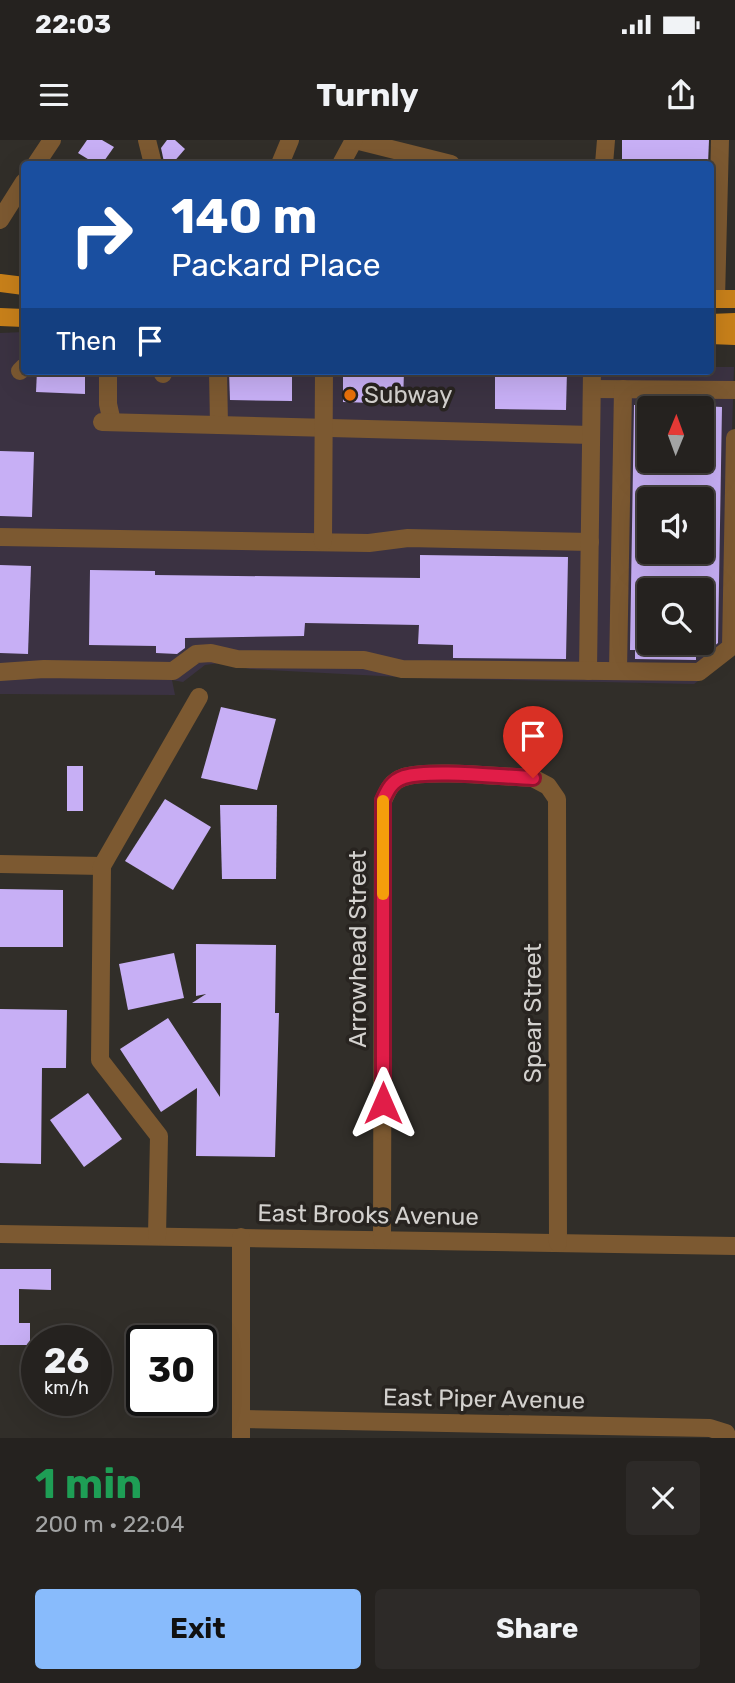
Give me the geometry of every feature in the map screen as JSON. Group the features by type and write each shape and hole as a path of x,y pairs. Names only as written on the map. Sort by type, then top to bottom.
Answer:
{"main road":[{"path":"0,283 21,286"},
{"path":"714,299 735,299"},
{"path":"0,317 21,318"},
{"path":"714,323 735,322"},
{"path":"714,335 735,336"}],"street":[{"path":"38,161 52,140"},
{"path":"148,140 152,161"},
{"path":"281,161 290,140"},
{"path":"343,161 354,140 439,161"},
{"path":"604,161 606,140"},
{"path":"714,276 720,140"},
{"path":"0,220 21,187"},
{"path":"108,375 107,422 591,435"},
{"path":"218,375 219,425"},
{"path":"323,542 324,375"},
{"path":"588,671 592,380 623,390 735,390"},
{"path":"618,671 623,390"},
{"path":"0,672 44,669 173,671 196,654 211,653 237,659 364,660 402,669 699,672 731,647 735,438"},
{"path":"0,537 369,543 408,538 590,542"},
{"path":"157,1236 159,1136 100,1060 102,866 199,696"},
{"name":"Arrowhead Street","path":"383,1240 383,800 390,785 403,777 422,775 533,778 548,786"},
{"name":"Spear Street","path":"548,786 556,799 558,1243"},
{"path":"0,864 102,866"},
{"name":"East Brooks Avenue","path":"0,1234 735,1246"},
{"path":"241,1237 241,1438"},
{"name":"East Piper Avenue","path":"241,1419 710,1427 727,1435"}],"shaded area":[{"path":"21,332 21,375 714,375 714,367 734,367 725,661 694,684 418,678 250,669 220,663 205,665 183,682 172,680 175,695 0,694 0,333"}],"building":[{"path":"87,140 102,140 114,147 104,161 91,161 78,153"},
{"path":"167,140 175,140 185,149 175,161 164,161 161,148"},
{"path":"622,140 709,140 708,161 622,161"},
{"path":"37,375 85,375 85,394 36,392"},
{"path":"229,375 292,375 292,401 230,400"},
{"path":"343,375 404,375 403,404 343,402"},
{"path":"495,375 567,375 566,410 495,409"},
{"path":"634,405 637,405 637,473 714,473 714,407 722,407 718,643 714,646 714,578 637,578 637,655 696,655 696,660 635,659 635,650 630,650"},
{"path":"0,451 34,452 32,517 0,516"},
{"path":"420,555 568,557 566,659 453,658 453,645 418,644 419,625 305,623 304,636 185,638 185,648 177,654 156,653 156,646 89,645 90,570 155,571 155,575 420,578"},
{"path":"0,565 31,566 28,654 0,653"},
{"path":"221,707 276,719 257,790 201,778"},
{"path":"67,766 83,766 83,811 67,811"},
{"path":"165,799 211,827 173,890 125,861"},
{"path":"220,805 277,805 276,879 222,879"},
{"path":"0,889 63,890 63,947 0,947"},
{"path":"196,944 276,945 275,1013 279,1013 275,1157 196,1156 197,1088 161,1112 120,1049 168,1018 220,1097 221,1003 192,1003 206,994 196,996"},
{"path":"174,953 184,998 128,1010 119,964"},
{"path":"0,1009 67,1010 66,1068 42,1068 41,1164 0,1163"},
{"path":"88,1093 122,1139 84,1167 50,1120"},
{"path":"0,1269 51,1269 51,1290 19,1289 19,1323 30,1323 21,1325 21,1345 0,1345"}],"slow traffic":[{"path":"383,801 383,894"}],"place":[{"name":"Subway","path":"350,395"}],"route":[{"path":"383,1103 383,800 390,785 403,777 422,775 533,778"}]}
